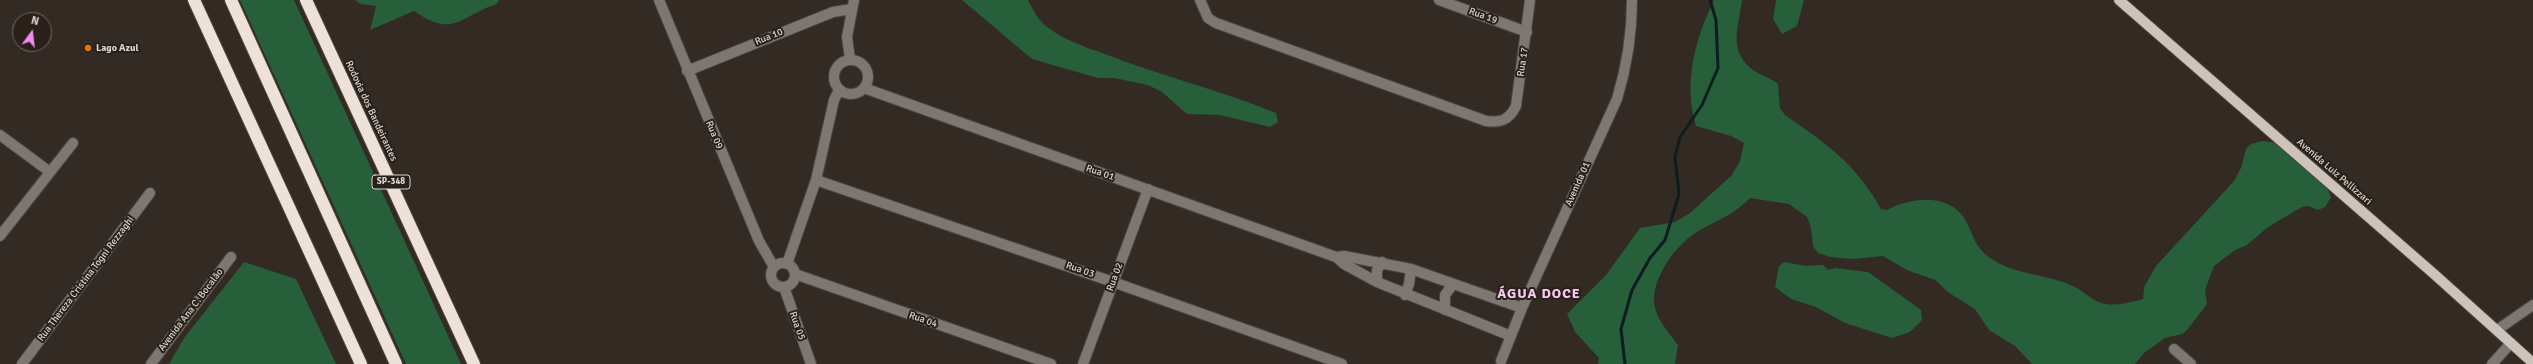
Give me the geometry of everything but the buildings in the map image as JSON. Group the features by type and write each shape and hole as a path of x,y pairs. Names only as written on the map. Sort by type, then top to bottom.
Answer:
{"highway":[{"path":"194,0 361,364"},
{"path":"231,0 396,364"},
{"name":"Rodovia dos Bandeirantes","path":"306,0 474,364"}],"main road":[{"name":"Avenida Luiz Pellizzari","path":"2119,0 2533,363"}],"street":[{"name":"Rua 09","path":"660,0 759,241 774,267"},
{"name":"Rua 17","path":"1200,0 1208,18 1224,26 1486,121 1506,120 1512,115 1516,106 1527,32 1530,0"},
{"name":"Rua 19","path":"1439,0 1527,32"},
{"name":"Avenida 01","path":"1501,361 1522,308 1617,99 1628,58 1632,32 1632,0"},
{"name":"Rua 10","path":"688,71 853,4"},
{"path":"850,59 847,37 853,4"},
{"path":"787,264 816,180 834,100 839,90 834,78 835,71 844,61 850,59 863,64 867,69 868,76 864,88 852,94 839,90"},
{"name":"Rua 01","path":"864,88 1336,257"},
{"path":"0,135 50,172"},
{"path":"0,236 73,143"},
{"name":"Rua 03","path":"816,180 1113,282 1342,364"},
{"name":"Rua 02","path":"1083,364 1148,189"},
{"name":"Rua Thereza Cristina Togni Rezzaghi","path":"22,364 150,193"},
{"name":"Avenida Ana C. Bocalão","path":"152,364 231,256"},
{"path":"1336,257 1344,256 1382,262 1411,270 1522,308"},
{"path":"1336,257 1344,264 1377,282 1511,336"},
{"path":"1377,282 1377,270 1382,262"},
{"path":"782,263 787,264 794,270 795,274 792,283 784,287 775,284 772,280 772,271 774,267 782,263"},
{"path":"1405,294 1409,284 1411,270"},
{"name":"Rua 04","path":"795,274 1051,364"},
{"path":"1445,310 1445,294 1453,284"},
{"name":"Rua 05","path":"784,287 811,364"},
{"path":"2497,330 2533,305"},
{"path":"2492,364 2511,343"},
{"path":"2174,349 2191,364"}],"green space":[{"path":"240,0 294,0 461,364 406,364"},
{"path":"355,0 499,0 497,4 457,22 448,24 439,23 414,11 370,30 376,6 360,4"},
{"path":"962,0 1028,0 1036,15 1044,24 1054,32 1082,46 1234,97 1276,113 1278,122 1270,127 1220,115 1187,114 1162,92 1148,85 1114,78 1098,78 1032,59"},
{"path":"1714,0 1742,0 1737,29 1738,48 1741,56 1756,72 1778,84 1780,108 1785,115 1814,135 1839,156 1861,179 1881,209 1887,210 1905,203 1926,200 1946,203 1955,208 1962,215 1978,246 1991,258 2002,265 2013,269 2073,286 2101,303 2120,304 2143,299 2144,287 2156,266 2234,181 2241,168 2246,149 2251,144 2262,141 2279,143 2325,183 2331,197 2325,207 2318,210 2308,206 2302,207 2268,227 2247,245 2235,250 2214,266 2205,290 2207,304 2187,330 2182,334 2165,338 2144,353 2135,364 2032,364 2015,346 1989,330 1975,309 1949,293 1935,280 1907,270 1883,256 1853,259 1830,257 1818,253 1813,246 1811,228 1807,217 1789,204 1750,198 1733,212 1694,234 1670,257 1659,277 1654,303 1662,323 1678,345 1675,364 1598,364 1599,358 1575,332 1567,314 1606,275 1640,228 1675,222 1690,213 1732,175 1740,161 1744,143 1731,136 1696,126 1692,110 1691,77 1693,62 1701,30"},
{"path":"1776,0 1804,0 1797,26 1782,34 1773,19"},
{"path":"244,262 296,279 336,364 169,364 184,338"},
{"path":"1784,262 1806,266 1823,265 1828,270 1836,268 1868,272 1921,310 1922,320 1910,332 1892,338 1845,323 1816,307 1791,299 1775,287 1779,266"}],"waterway":[{"path":"1625,364 1621,329 1632,290 1650,258 1665,240 1679,194 1675,157 1680,137 1702,105 1718,68 1716,20 1710,0"}],"place":[{"name":"Lago Azul","path":"88,48"}],"district":[{"name":"ÁGUA DOCE","path":"1539,294"}]}
